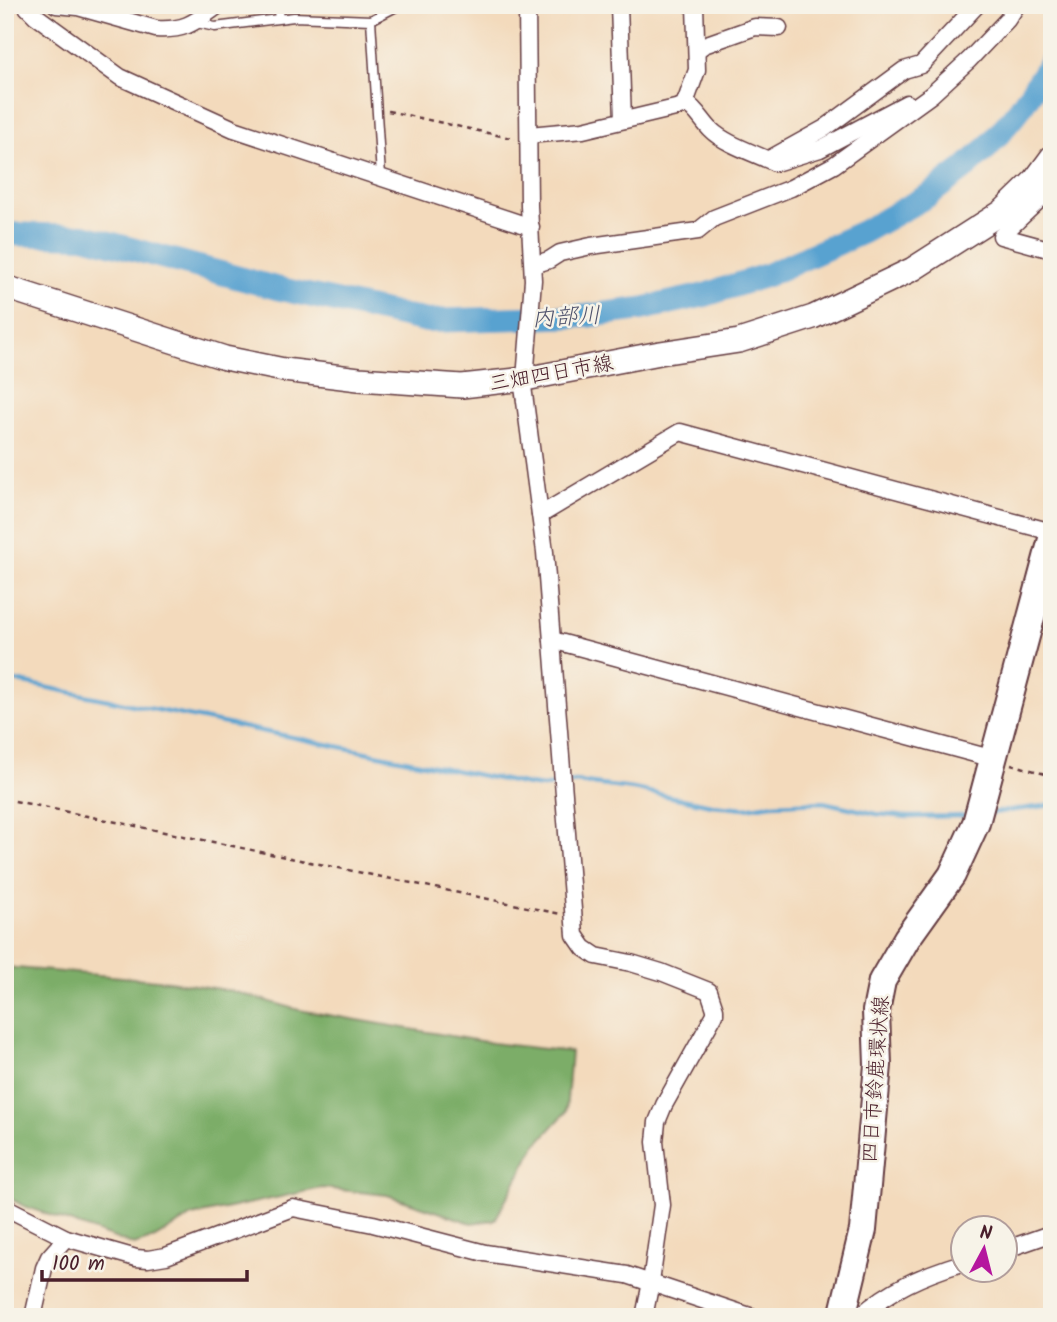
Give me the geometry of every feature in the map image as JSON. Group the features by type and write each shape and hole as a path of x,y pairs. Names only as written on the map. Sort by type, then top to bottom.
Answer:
{"main road":[{"name":"三畑四日市線","path":"5,287 257,366 435,386 485,385 739,341 813,317 913,269 1002,212 1035,180 1052,157"},
{"name":"四日市鈴鹿環状線","path":"842,1317 863,1230 878,1065 876,1011 882,981 907,938 952,874 976,823 1052,539"}],"street":[{"path":"41,5 27,7 120,77 234,129 531,227"},
{"path":"56,5 78,7 156,29 196,23 219,5"},
{"path":"527,5 533,272 524,379 545,552 572,916 579,942 591,953 661,972 709,991 715,1009 715,1014 657,1122 655,1142 662,1205 644,1317"},
{"path":"619,5 623,120"},
{"path":"529,138 583,130 684,106 697,70 695,5"},
{"path":"769,160 825,128 904,69 921,65 977,5"},
{"path":"533,272 560,253 591,246 698,232 714,218 791,188 834,165 931,95 969,60 1007,20 1017,5"},
{"path":"696,50 755,27 779,28"},
{"path":"685,102 694,108 718,136 775,163 820,149 920,96 931,95"},
{"path":"1052,188 1001,236 1052,250"},
{"path":"540,515 680,432 1052,532"},
{"path":"552,640 994,759"},
{"path":"5,1207 66,1238 148,1259 166,1255 293,1208 373,1224 485,1253 627,1275 753,1317"},
{"path":"1018,1245 1047,1235 1052,1230"},
{"path":"33,1317 44,1268 66,1238"},
{"path":"859,1317 895,1289 923,1275 948,1267"}],"lane":[{"path":"277,5 279,18"},
{"path":"196,23 215,27 294,17 371,20 400,5"},
{"path":"371,20 381,176"}],"path":[{"path":"378,109 529,138"},
{"path":"994,759 1052,776"},
{"path":"5,799 572,916"}],"green space":[{"path":"5,967 169,981 232,991 299,1010 492,1043 571,1052 566,1112 535,1146 495,1220 471,1223 387,1195 322,1188 192,1216 155,1238 134,1245 24,1206 5,1196"}],"waterway":[{"name":"内部川","path":"5,234 84,236 276,288 427,321 586,316 641,309 705,295 767,275 863,232 929,195 988,147 1019,110 1052,60"},
{"path":"5,679 528,785 543,787 576,782 633,789 711,805 745,808 823,802 877,814 908,817 966,816"},
{"path":"992,813 1052,805"}]}
